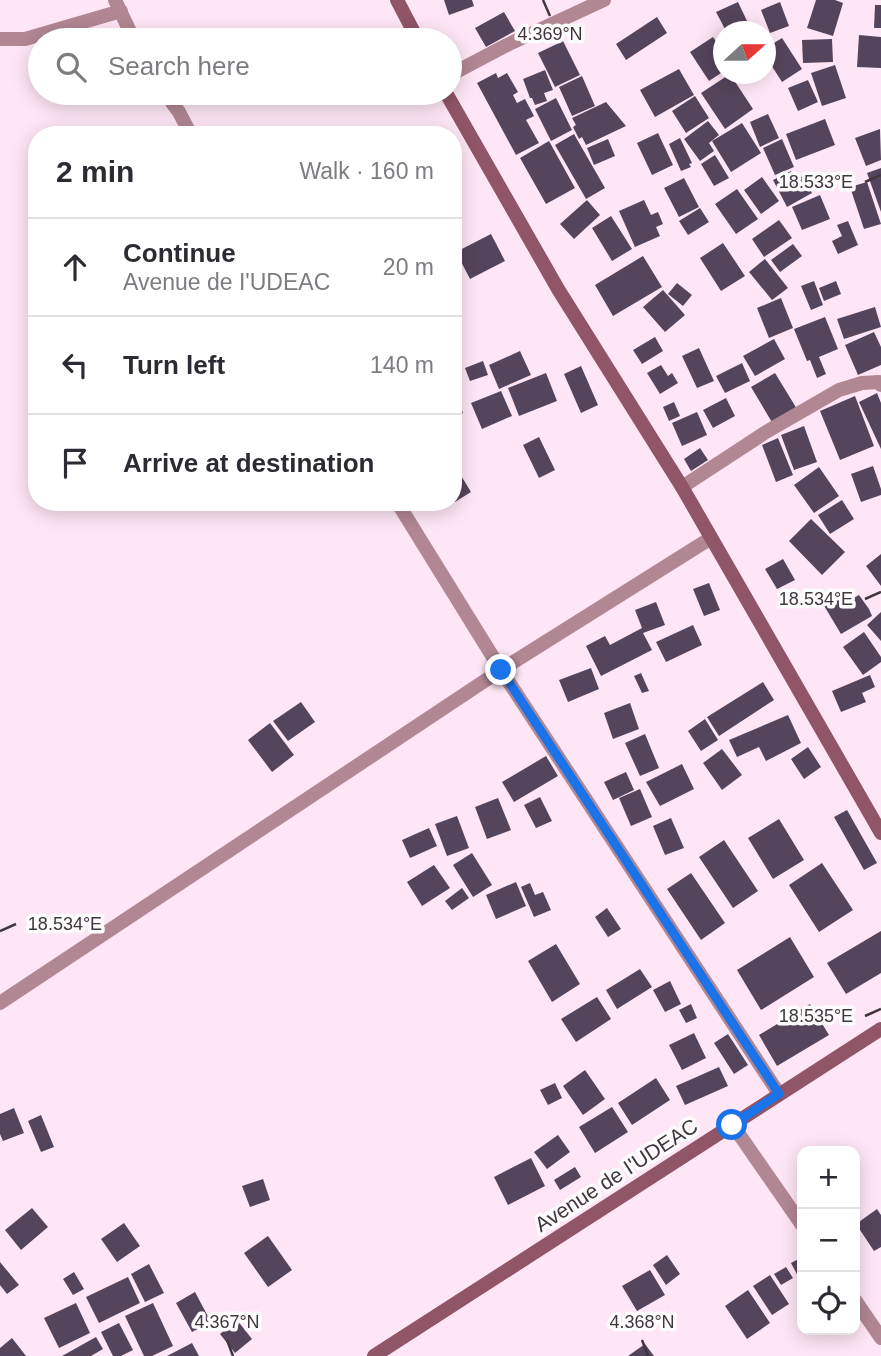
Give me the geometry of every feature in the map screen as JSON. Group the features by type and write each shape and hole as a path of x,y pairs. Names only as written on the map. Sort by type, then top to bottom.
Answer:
{"main road":[{"path":"397,0 412,28"},
{"path":"453,105 558,289 682,487 881,833"},
{"name":"Avenue de I'UDEAC","path":"374,1356 881,1029"}],"street":[{"path":"462,69 604,0"},
{"path":"56,28 118,6 128,28"},
{"path":"0,39 28,38"},
{"path":"174,105 186,126"},
{"path":"682,487 766,432 839,390 862,383 879,382 881,385"},
{"path":"403,511 501,670 779,1094"},
{"path":"0,1003 501,670 711,538"},
{"path":"732,1125 797,1218"},
{"path":"860,1307 881,1338"}],"building":[{"path":"444,0 472,0 474,6 449,15"},
{"path":"816,0 843,3 833,36 807,28"},
{"path":"738,2 747,21 721,21 716,12"},
{"path":"780,2 789,26 776,31 776,21 765,21 761,10"},
{"path":"875,5 881,5 881,28 874,28"},
{"path":"504,12 515,31 486,47 475,28"},
{"path":"657,17 667,33 626,60 616,44"},
{"path":"859,35 881,37 881,68 857,67"},
{"path":"713,37 713,78 709,81 690,52"},
{"path":"782,38 802,69 782,82 776,73 776,42"},
{"path":"832,39 833,62 803,63 802,40"},
{"path":"563,41 580,75 555,87 538,53"},
{"path":"835,65 846,98 822,106 811,73"},
{"path":"679,69 694,95 655,117 640,90"},
{"path":"545,70 553,90 544,93 547,101 535,105 523,79"},
{"path":"496,73 498,78 507,73 518,92 513,95 517,103 525,99 534,116 526,120 539,143 516,155 477,83"},
{"path":"582,76 595,106 572,116 559,87"},
{"path":"808,80 818,102 798,111 788,88"},
{"path":"715,84 737,84 753,109 725,129 701,93"},
{"path":"695,96 709,118 686,133 672,111"},
{"path":"556,98 572,130 551,141 535,109"},
{"path":"606,102 626,126 586,145 582,137 579,139 572,118"},
{"path":"768,114 779,138 760,147 750,122"},
{"path":"825,119 835,145 796,160 786,134"},
{"path":"708,121 719,135 709,143 714,151 700,161 684,139"},
{"path":"742,123 761,153 731,172 712,141"},
{"path":"880,129 881,160 866,166 855,138"},
{"path":"658,133 673,165 652,175 637,143"},
{"path":"574,134 605,188 586,199 555,145"},
{"path":"680,138 692,163 689,164 691,167 681,171 669,144"},
{"path":"608,139 615,156 594,165 587,148"},
{"path":"782,139 794,167 775,175 763,148"},
{"path":"549,141 575,188 546,204 520,158"},
{"path":"715,155 729,178 714,186 701,164"},
{"path":"881,168 881,212 867,173"},
{"path":"791,171 796,180 803,176 812,193 787,207 773,180"},
{"path":"762,177 779,201 761,214 744,190"},
{"path":"684,178 699,207 679,217 664,188"},
{"path":"867,182 881,224 864,229 850,187"},
{"path":"737,189 758,219 736,234 715,204"},
{"path":"820,195 830,219 802,230 792,207"},
{"path":"587,200 600,215 574,239 560,224"},
{"path":"644,200 651,215 658,212 663,224 656,227 660,236 635,247 619,211"},
{"path":"700,208 709,222 688,235 679,221"},
{"path":"611,216 632,249 612,261 592,228"},
{"path":"779,220 792,238 764,257 752,239"},
{"path":"848,221 858,245 838,254 832,241 842,236 837,225"},
{"path":"491,234 505,261 470,279 462,264 462,249"},
{"path":"723,243 745,276 721,291 700,258"},
{"path":"793,244 802,256 780,272 771,260"},
{"path":"643,256 662,287 613,316 595,285"},
{"path":"765,259 788,288 772,300 749,272"},
{"path":"814,281 823,305 811,310 801,286"},
{"path":"836,281 841,294 824,301 819,288"},
{"path":"677,283 692,295 683,306 668,294"},
{"path":"663,290 685,315 665,332 643,307"},
{"path":"781,298 793,328 769,338 757,308"},
{"path":"875,307 881,327 844,339 837,319"},
{"path":"825,317 838,349 819,357 826,374 817,378 794,329"},
{"path":"874,332 881,347 881,365 858,375 845,345"},
{"path":"655,337 663,351 642,364 633,350"},
{"path":"774,339 785,359 755,376 743,356"},
{"path":"699,348 714,381 697,388 682,356"},
{"path":"520,351 531,375 499,389 489,365"},
{"path":"483,361 488,375 470,381 465,368"},
{"path":"742,363 750,381 725,393 716,376"},
{"path":"661,365 668,376 672,373 678,383 660,394 647,373"},
{"path":"581,366 598,405 581,413 564,374"},
{"path":"546,373 557,401 519,416 508,388"},
{"path":"775,373 797,409 773,424 751,387"},
{"path":"501,391 512,416 482,429 471,403"},
{"path":"877,393 881,403 881,449 859,402"},
{"path":"855,396 874,446 840,460 820,411"},
{"path":"726,398 735,416 713,428 703,410"},
{"path":"674,402 680,416 669,421 663,407"},
{"path":"697,412 707,435 682,446 672,423"},
{"path":"804,426 817,462 794,470 781,435"},
{"path":"539,437 555,470 539,478 523,445"},
{"path":"778,438 793,475 776,482 762,445"},
{"path":"700,448 708,460 691,471 684,459"},
{"path":"873,466 881,495 861,502 851,474"},
{"path":"819,467 839,496 814,513 794,485"},
{"path":"462,477 471,492 462,498"},
{"path":"842,500 854,519 830,534 818,515"},
{"path":"811,519 845,552 822,575 789,541"},
{"path":"881,554 881,586 866,566"},
{"path":"783,559 795,580 777,589 765,569"},
{"path":"709,583 720,610 704,616 693,589"},
{"path":"844,594 850,600 859,595 872,616 841,634 823,604"},
{"path":"656,602 665,625 643,633 652,650 601,676 586,646 605,636 610,645 642,628 635,610"},
{"path":"881,612 881,641 867,625"},
{"path":"693,625 702,645 666,662 656,642"},
{"path":"864,632 881,657 881,662 863,675 843,647"},
{"path":"591,668 599,689 568,702 559,680"},
{"path":"641,673 649,691 642,693 634,676"},
{"path":"870,675 875,687 862,693 866,702 841,712 832,691"},
{"path":"763,682 774,700 719,736 707,717"},
{"path":"301,702 315,722 288,741 273,721"},
{"path":"630,703 639,729 613,739 604,713"},
{"path":"788,715 801,743 766,761 759,747 737,757 729,740"},
{"path":"705,719 718,740 701,751 688,731"},
{"path":"270,723 294,755 272,772 248,740"},
{"path":"645,734 659,768 640,776 625,743"},
{"path":"808,747 821,767 804,779 791,759"},
{"path":"722,749 742,775 722,790 703,763"},
{"path":"546,756 558,776 514,802 502,782"},
{"path":"682,764 694,789 660,806 646,782"},
{"path":"626,772 634,790 613,800 604,782"},
{"path":"640,789 652,817 631,826 619,798"},
{"path":"540,797 552,821 536,828 524,805"},
{"path":"498,798 511,830 487,839 475,807"},
{"path":"847,810 877,863 864,870 834,817"},
{"path":"457,816 469,848 447,856 435,824"},
{"path":"671,818 684,848 665,855 653,826"},
{"path":"779,819 804,860 773,879 748,838"},
{"path":"429,828 437,846 410,858 402,840"},
{"path":"724,840 758,891 733,908 699,857"},
{"path":"472,853 492,885 473,897 453,865"},
{"path":"822,863 853,910 819,932 789,885"},
{"path":"434,865 450,888 422,906 407,882"},
{"path":"691,873 725,923 701,940 667,889"},
{"path":"516,882 526,906 496,919 486,895"},
{"path":"530,883 535,895 543,892 551,910 534,917 521,887"},
{"path":"462,888 469,898 452,910 445,901"},
{"path":"607,908 621,929 608,937 595,917"},
{"path":"881,931 881,973 846,994 827,963"},
{"path":"790,937 814,977 761,1010 737,970"},
{"path":"556,944 580,984 552,1002 528,961"},
{"path":"640,969 652,987 617,1009 606,990"},
{"path":"670,981 681,1004 665,1012 653,990"},
{"path":"597,997 611,1019 576,1042 561,1019"},
{"path":"691,1004 697,1018 686,1023 679,1010"},
{"path":"810,1004 829,1035 777,1066 759,1035"},
{"path":"694,1033 706,1058 682,1070 669,1045"},
{"path":"728,1034 748,1065 734,1074 714,1043"},
{"path":"719,1067 728,1086 685,1105 676,1086"},
{"path":"585,1070 605,1099 583,1115 563,1086"},
{"path":"656,1078 670,1100 632,1125 618,1103"},
{"path":"555,1083 562,1098 548,1105 540,1090"},
{"path":"612,1107 628,1132 595,1153 579,1127"},
{"path":"14,1108 24,1133 3,1141 0,1134 0,1114"},
{"path":"41,1115 54,1147 41,1152 28,1121"},
{"path":"558,1135 570,1152 547,1169 534,1152"},
{"path":"531,1158 545,1186 508,1205 494,1177"},
{"path":"575,1167 581,1177 560,1190 554,1180"},
{"path":"263,1179 270,1200 250,1207 242,1186"},
{"path":"32,1208 48,1227 21,1250 5,1230"},
{"path":"877,1209 881,1215 881,1247 874,1251 860,1230 860,1221"},
{"path":"124,1223 140,1246 117,1262 101,1239"},
{"path":"268,1236 292,1270 268,1287 244,1253"},
{"path":"667,1255 680,1274 666,1285 653,1265"},
{"path":"797,1260 797,1274 791,1263"},
{"path":"0,1262 19,1285 7,1294 0,1285"},
{"path":"149,1264 164,1293 145,1302 131,1274"},
{"path":"786,1267 793,1278 781,1285 774,1274"},
{"path":"650,1270 665,1295 637,1311 622,1286"},
{"path":"74,1272 84,1289 73,1295 63,1279"},
{"path":"770,1275 789,1304 772,1315 753,1286"},
{"path":"128,1277 140,1303 99,1323 86,1297"},
{"path":"748,1290 770,1323 747,1339 725,1306"},
{"path":"195,1292 211,1322 192,1332 176,1303"},
{"path":"76,1303 90,1333 59,1348 44,1318"},
{"path":"153,1303 173,1346 152,1356 144,1356 125,1316"},
{"path":"237,1320 252,1339 235,1353 220,1334"},
{"path":"119,1323 133,1350 121,1356 113,1356 101,1332"},
{"path":"96,1337 103,1349 91,1356 62,1356"},
{"path":"12,1338 26,1356 0,1356 0,1348"},
{"path":"192,1343 199,1356 167,1356"},
{"path":"645,1344 654,1356 628,1356"}],"route":[{"path":"501,670 779,1094 732,1125"}]}
